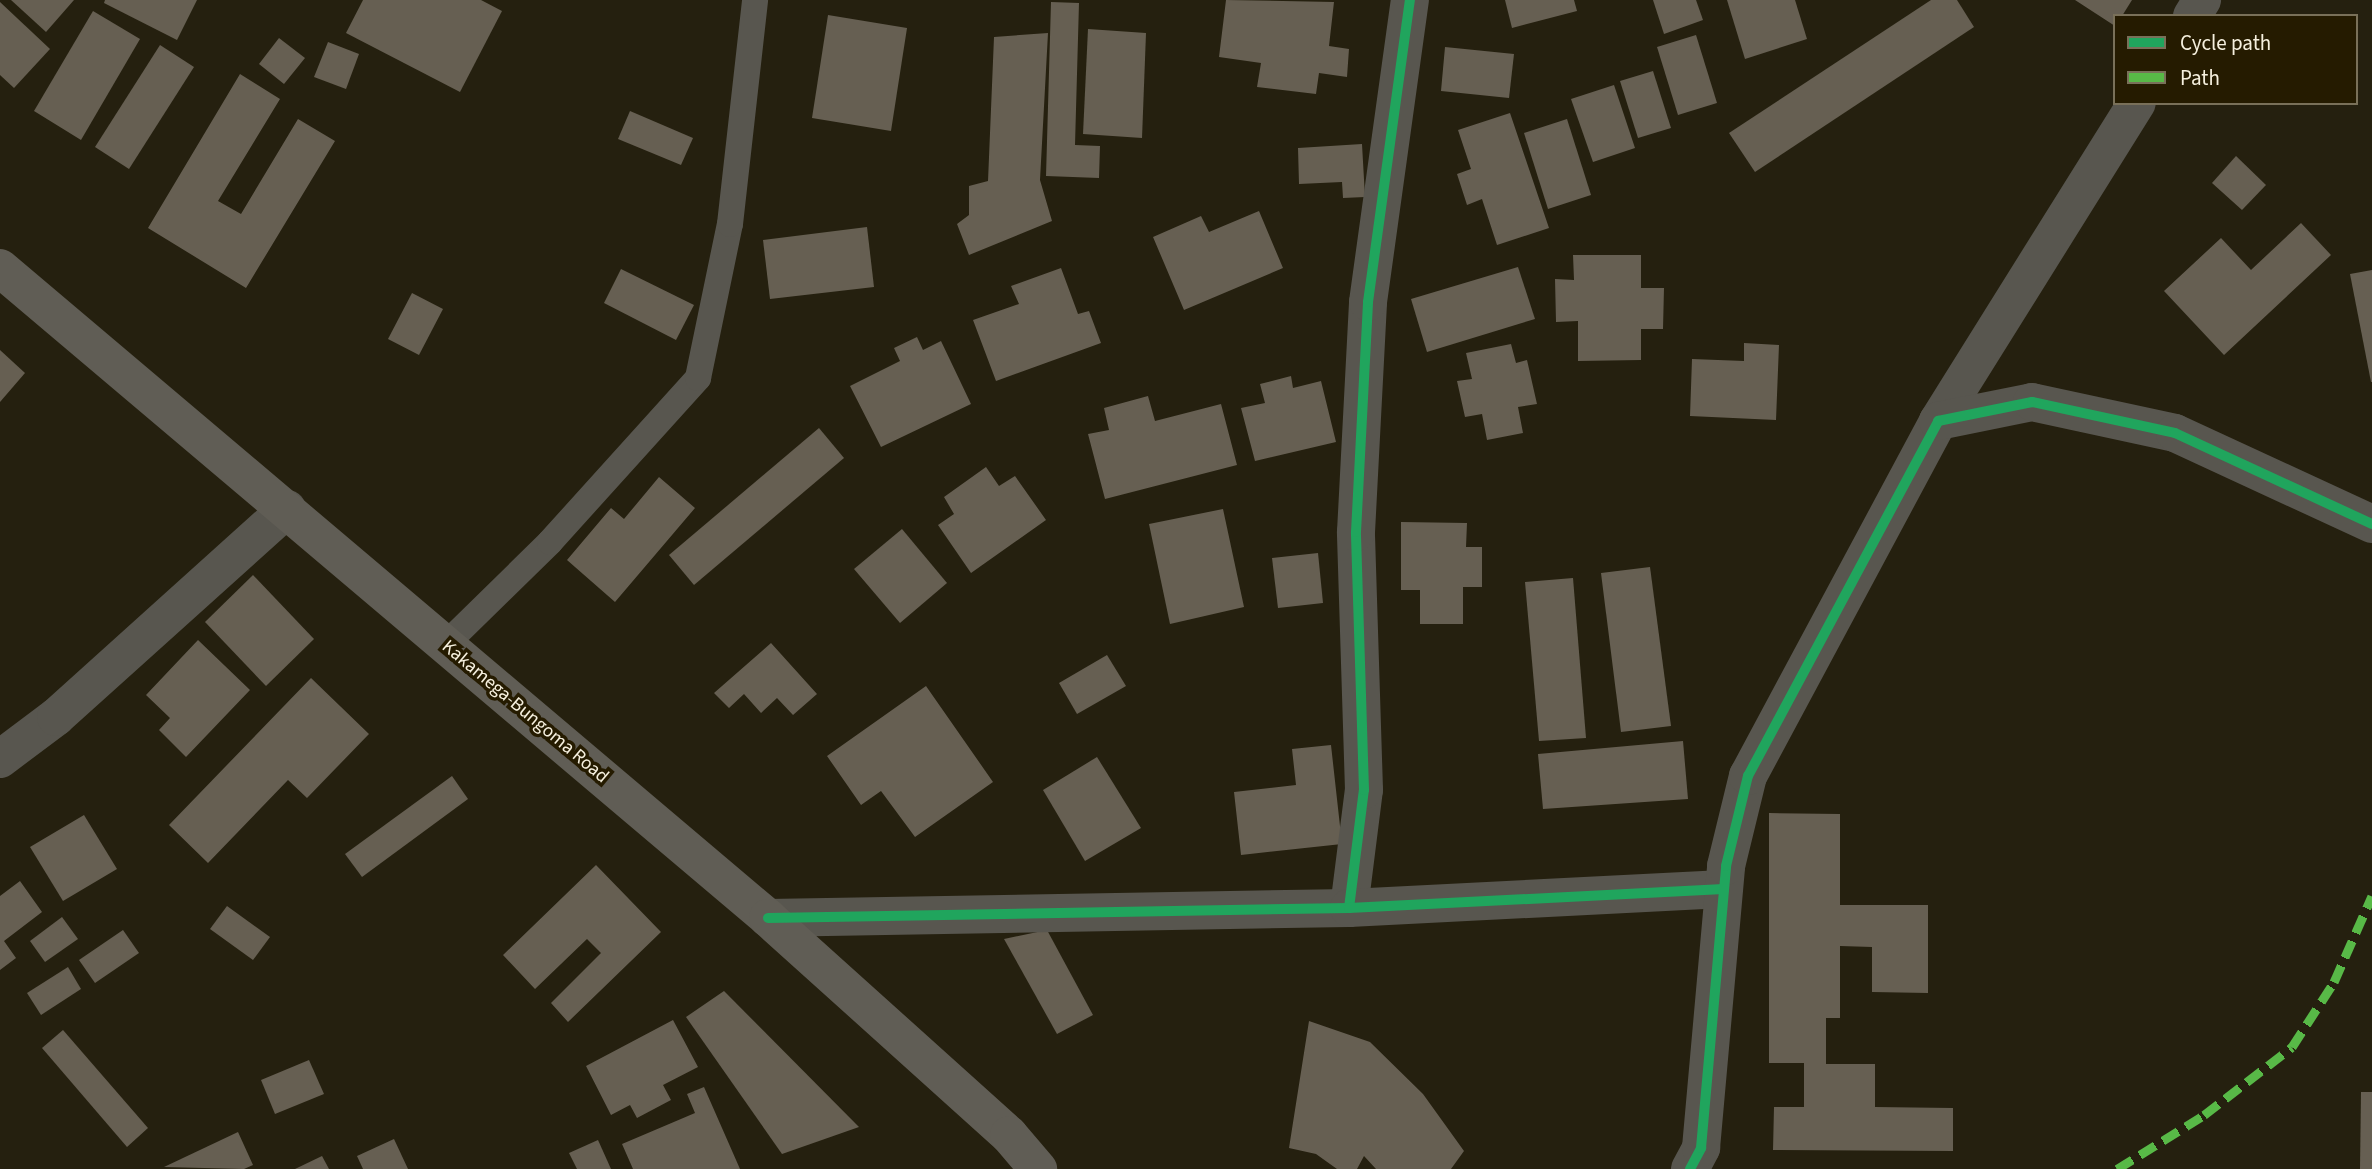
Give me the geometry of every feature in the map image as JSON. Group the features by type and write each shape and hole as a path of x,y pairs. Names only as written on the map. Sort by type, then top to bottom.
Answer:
{"main road":[{"name":"Kakamega-Bungoma Road","path":"0,268 768,918 1009,1135 1038,1169"}],"street":[{"path":"1349,908 1364,790 1356,532 1368,302 1410,0"},
{"path":"1690,1169 1701,1148 1726,866 1748,776 1938,421 2136,105"},
{"path":"1938,421 2032,402 2175,433 2372,523"},
{"path":"0,759 56,717 287,509"},
{"path":"768,918 1349,908 1724,889"}],"lane":[{"path":"445,645 551,542 698,378 730,224 755,0"}],"building":[{"path":"11,0 74,0 46,32"},
{"path":"105,0 197,0 177,40 104,3"},
{"path":"363,0 481,0 502,11 460,92 346,33"},
{"path":"1226,0 1334,2 1329,46 1349,49 1347,77 1319,73 1316,94 1257,87 1261,63 1219,57"},
{"path":"1505,0 1574,0 1577,11 1512,28"},
{"path":"1653,0 1696,0 1703,20 1664,34"},
{"path":"1727,0 1795,0 1807,39 1745,59"},
{"path":"1931,0 1957,0 1974,27 1755,172 1729,133"},
{"path":"2075,0 2132,0 2123,14 2113,14 2113,25"},
{"path":"0,2 50,49 14,88 0,75"},
{"path":"1051,2 1079,3 1075,145 1100,146 1099,178 1046,176"},
{"path":"93,11 140,39 81,140 34,111"},
{"path":"828,15 907,28 891,131 812,118"},
{"path":"1088,29 1146,33 1142,138 1083,134"},
{"path":"1048,33 1040,180 1052,221 969,255 957,224 969,215 969,186 988,181 994,37"},
{"path":"1696,35 1717,103 1678,115 1657,47"},
{"path":"279,38 305,58 284,84 259,64"},
{"path":"328,42 359,54 346,89 314,77"},
{"path":"160,45 194,67 129,169 95,147"},
{"path":"1445,47 1514,54 1509,98 1441,91"},
{"path":"1653,71 1671,128 1638,138 1620,81"},
{"path":"240,74 280,99 218,201 241,214 298,119 335,141 246,288 148,228"},
{"path":"1614,85 1635,148 1593,162 1571,99"},
{"path":"630,111 693,138 681,165 618,139"},
{"path":"1510,113 1549,228 1497,245 1482,199 1467,205 1457,174 1471,169 1458,130"},
{"path":"1567,119 1591,195 1548,209 1524,133"},
{"path":"1362,144 1365,197 1343,198 1342,182 1299,184 1298,148"},
{"path":"2236,156 2266,185 2242,210 2212,183"},
{"path":"1259,211 1283,268 1184,310 1153,237 1201,216 1209,232"},
{"path":"2301,223 2331,255 2224,355 2164,291 2221,238 2251,270"},
{"path":"867,227 874,287 770,299 763,240"},
{"path":"1573,255 1641,255 1641,288 1664,288 1663,329 1641,329 1641,360 1578,361 1578,321 1556,322 1555,279 1574,280"},
{"path":"1518,267 1535,319 1427,352 1411,299"},
{"path":"1061,268 1078,314 1089,311 1101,343 996,381 973,320 1019,304 1011,286"},
{"path":"621,269 694,305 676,340 604,303"},
{"path":"2372,270 2372,382 2371,382 2350,274"},
{"path":"412,293 443,309 419,355 388,339"},
{"path":"917,337 923,350 941,341 971,404 881,447 850,386 900,361 894,348"},
{"path":"1744,343 1779,345 1776,420 1690,416 1692,359 1744,361"},
{"path":"1511,344 1516,363 1527,360 1537,404 1518,407 1523,433 1487,440 1482,414 1465,417 1457,381 1472,379 1466,353"},
{"path":"0,350 25,373 0,402"},
{"path":"1291,376 1293,388 1321,381 1336,442 1255,461 1241,408 1265,403 1260,384"},
{"path":"1148,396 1155,421 1221,404 1237,465 1105,499 1088,434 1109,430 1104,408"},
{"path":"819,428 844,458 694,585 669,555"},
{"path":"986,467 999,486 1015,476 1046,520 971,573 938,525 954,514 944,497"},
{"path":"659,477 695,508 615,602 567,560 611,508 624,519"},
{"path":"1223,509 1244,607 1170,624 1149,524"},
{"path":"1401,522 1467,523 1466,547 1482,547 1482,587 1463,587 1463,624 1420,624 1420,590 1401,590"},
{"path":"902,529 947,583 900,623 854,569"},
{"path":"1318,553 1323,603 1278,608 1272,558"},
{"path":"1650,567 1671,726 1621,732 1601,573"},
{"path":"253,575 314,639 266,686 205,622"},
{"path":"1573,578 1586,738 1539,741 1525,582"},
{"path":"198,640 250,690 186,757 159,730 170,718 146,695"},
{"path":"771,643 817,694 793,715 777,698 761,713 744,694 729,708 714,693"},
{"path":"1107,655 1126,686 1077,714 1059,683"},
{"path":"311,678 369,734 307,798 288,780 208,863 169,825"},
{"path":"926,686 993,782 915,837 881,791 861,805 827,756"},
{"path":"1683,741 1688,799 1543,809 1538,754"},
{"path":"1331,745 1342,844 1241,855 1234,792 1296,785 1292,749"},
{"path":"1097,757 1141,828 1085,861 1043,790"},
{"path":"452,776 468,799 362,877 345,854"},
{"path":"1769,813 1840,814 1840,905 1928,905 1928,993 1872,992 1872,947 1840,946 1840,1018 1826,1018 1826,1064 1875,1064 1875,1107 1953,1108 1953,1151 1773,1150 1774,1107 1804,1107 1804,1063 1769,1063"},
{"path":"84,815 117,869 63,901 30,847"},
{"path":"596,865 661,932 568,1022 551,1003 601,953 587,939 535,989 503,955"},
{"path":"20,881 42,912 4,941 16,958 0,970 0,896"},
{"path":"227,906 270,937 253,960 210,929"},
{"path":"62,917 78,939 45,962 30,941"},
{"path":"123,930 139,953 95,983 79,960"},
{"path":"1047,930 1093,1015 1057,1034 1004,939"},
{"path":"68,967 81,989 41,1015 27,993"},
{"path":"724,991 859,1127 782,1154 686,1017"},
{"path":"673,1020 698,1067 663,1085 671,1100 637,1118 630,1105 611,1115 586,1066"},
{"path":"1309,1021 1370,1042 1423,1094 1464,1151 1451,1169 1376,1169 1364,1156 1357,1169 1337,1169 1316,1154 1289,1148"},
{"path":"63,1030 148,1128 127,1147 42,1048"},
{"path":"309,1060 324,1094 275,1114 261,1080"},
{"path":"704,1087 740,1169 633,1169 622,1144 695,1113 687,1094"},
{"path":"2361,1092 2372,1092 2372,1169 2360,1169"},
{"path":"238,1132 253,1165 244,1169 164,1167"},
{"path":"394,1139 408,1169 363,1169 357,1156"},
{"path":"598,1140 611,1169 577,1169 569,1153"},
{"path":"322,1156 329,1169 295,1169"}],"marked path":[{"path":"2117,1169 2204,1115 2292,1047 2334,982 2372,896"}],"cycle path":[{"path":"1349,908 1364,790 1356,532 1368,302 1410,0"},
{"path":"1690,1169 1701,1148 1726,866 1748,776 1938,421 2032,402 2175,433 2372,524"},
{"path":"768,918 1349,908 1724,889"}]}
